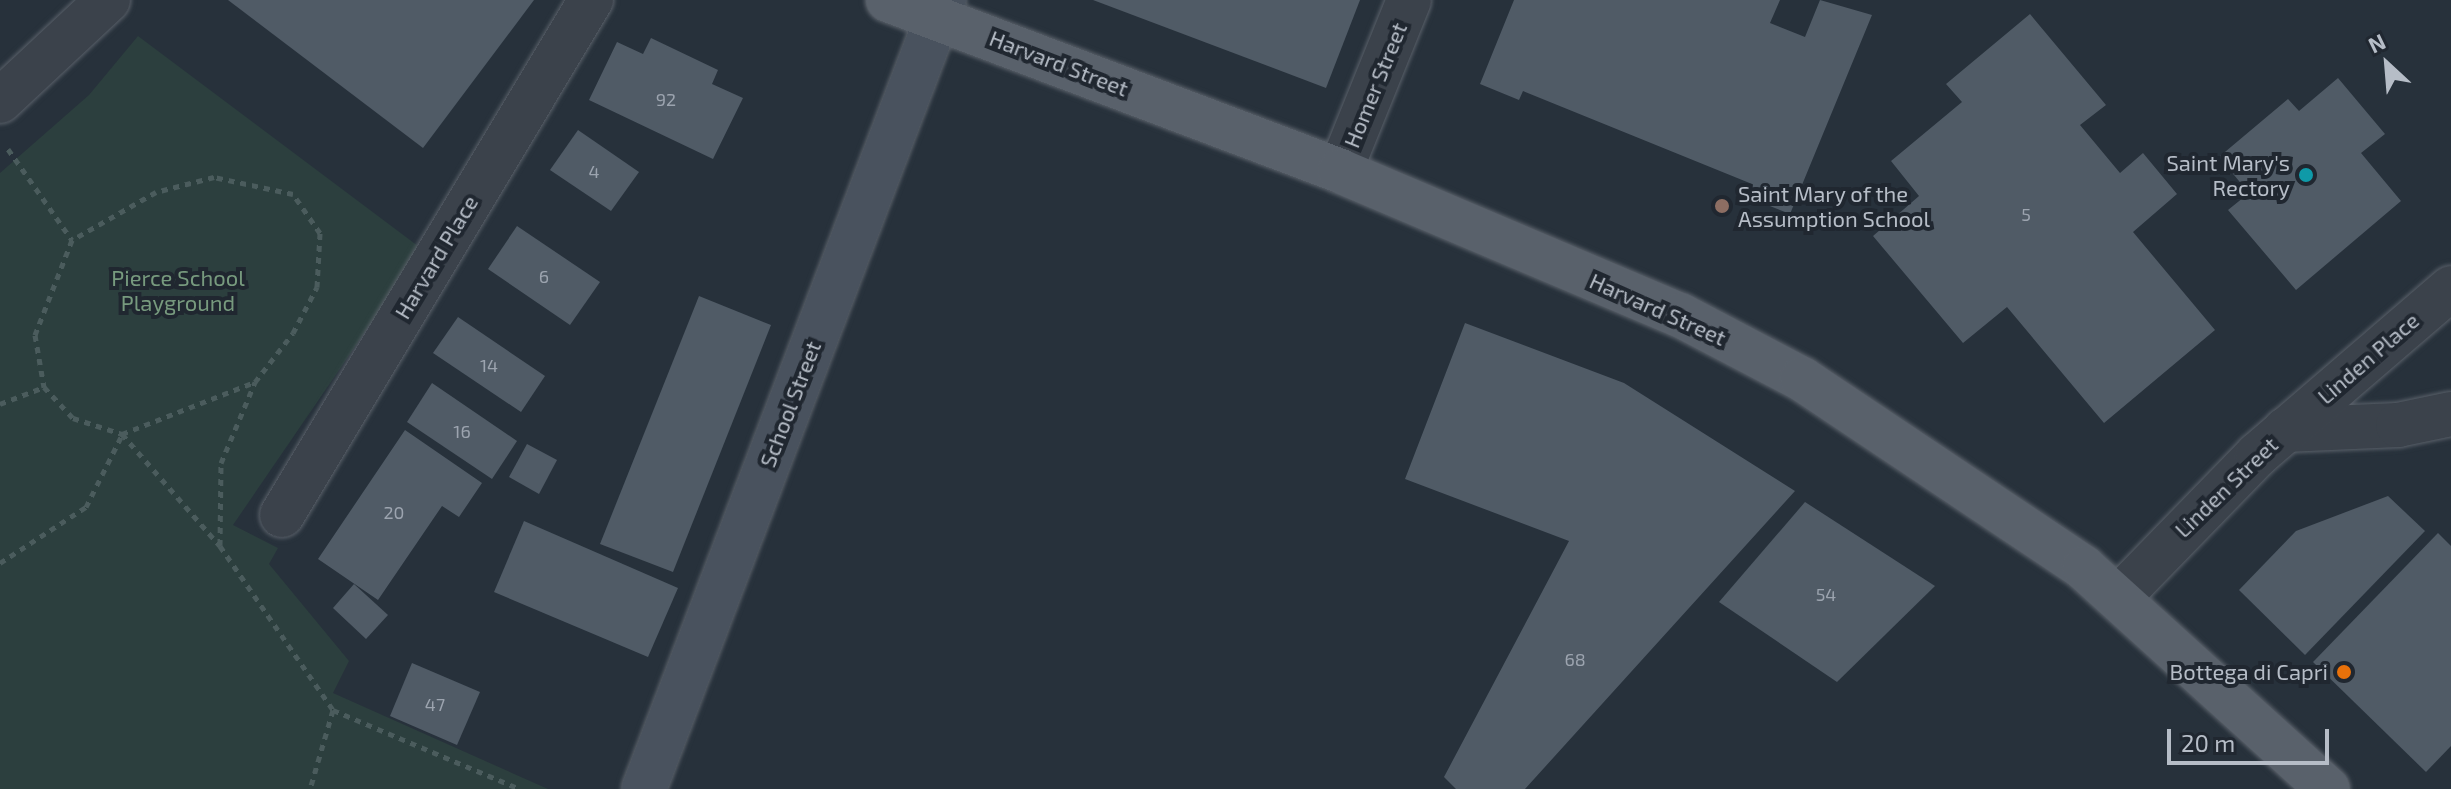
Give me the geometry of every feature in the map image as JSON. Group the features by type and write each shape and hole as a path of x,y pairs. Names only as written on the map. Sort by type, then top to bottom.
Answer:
{"main road":[{"name":"Harvard Street","path":"888,0 940,9 1340,171 1680,315 1802,379 2119,597 2328,789"},
{"name":"School Street","path":"644,789 940,9"}],"street":[{"path":"0,101 108,0"},
{"name":"Harvard Place","path":"282,515 591,0"},
{"name":"Homer Street","path":"1340,171 1409,0"},
{"name":"Linden Place","path":"2285,430 2451,288"},
{"name":"Linden Street","path":"2119,597 2285,430 2398,425 2451,414"}],"path":[{"path":"6,147 72,240"},
{"path":"220,546 221,463 255,382 317,287 320,233 293,194 214,177 156,192 72,240 35,335 44,387 73,418 122,434 220,546 333,710 520,789"},
{"path":"122,434 255,382"},
{"path":"0,404 44,387"},
{"path":"0,563 86,507 112,467 122,434"},
{"path":"310,789 333,710"}],"green space":[{"name":"Pierce School Playground","path":"138,36 422,249 233,525 278,548 269,564 349,661 333,693 548,789 0,789 0,173 89,95"}],"building":[{"path":"228,0 534,0 423,148"},
{"path":"1093,0 1360,0 1326,88"},
{"path":"1514,0 1780,0 1770,23 1805,37 1820,0 1872,15 1790,214 1747,197 1752,184 1523,91 1519,100 1480,84"},
{"path":"2030,14 2106,105 2080,125 2120,173 2143,153 2177,194 2133,232 2215,330 2104,423 2007,307 1963,343 1873,236 1919,196 1891,161 1962,102 1946,84"},
{"path":"651,38 718,70 712,84 743,98 713,159 589,100 617,42 643,54"},
{"name":"Saint Mary's Rectory","path":"2338,78 2385,134 2361,153 2401,201 2296,290 2228,210 2249,193 2219,157 2288,99 2299,111"},
{"path":"578,130 639,172 611,211 550,170"},
{"path":"517,226 600,282 570,325 488,269"},
{"path":"699,296 771,325 673,572 600,544"},
{"path":"458,317 545,376 521,412 433,353"},
{"path":"1465,323 1624,383 1795,491 1525,789 1456,789 1444,777 1569,541 1405,479"},
{"path":"432,383 517,441 492,479 407,422"},
{"path":"405,430 482,483 459,517 442,506 378,600 318,559"},
{"path":"527,444 557,460 539,494 509,477"},
{"path":"2388,496 2425,531 2305,655 2239,590 2296,531"},
{"path":"1805,502 1935,586 1837,682 1719,602"},
{"path":"524,521 678,588 648,657 494,592"},
{"path":"2438,533 2451,546 2451,746 2426,772 2313,662"},
{"path":"354,584 388,615 366,639 333,608"},
{"path":"412,663 480,692 457,745 390,716"}],"place":[{"name":"Saint Mary's Rectory","path":"2306,175"},
{"name":"Saint Mary of the Assumption School","path":"1722,206"},
{"name":"Bottega di Capri","path":"2344,672"}]}
